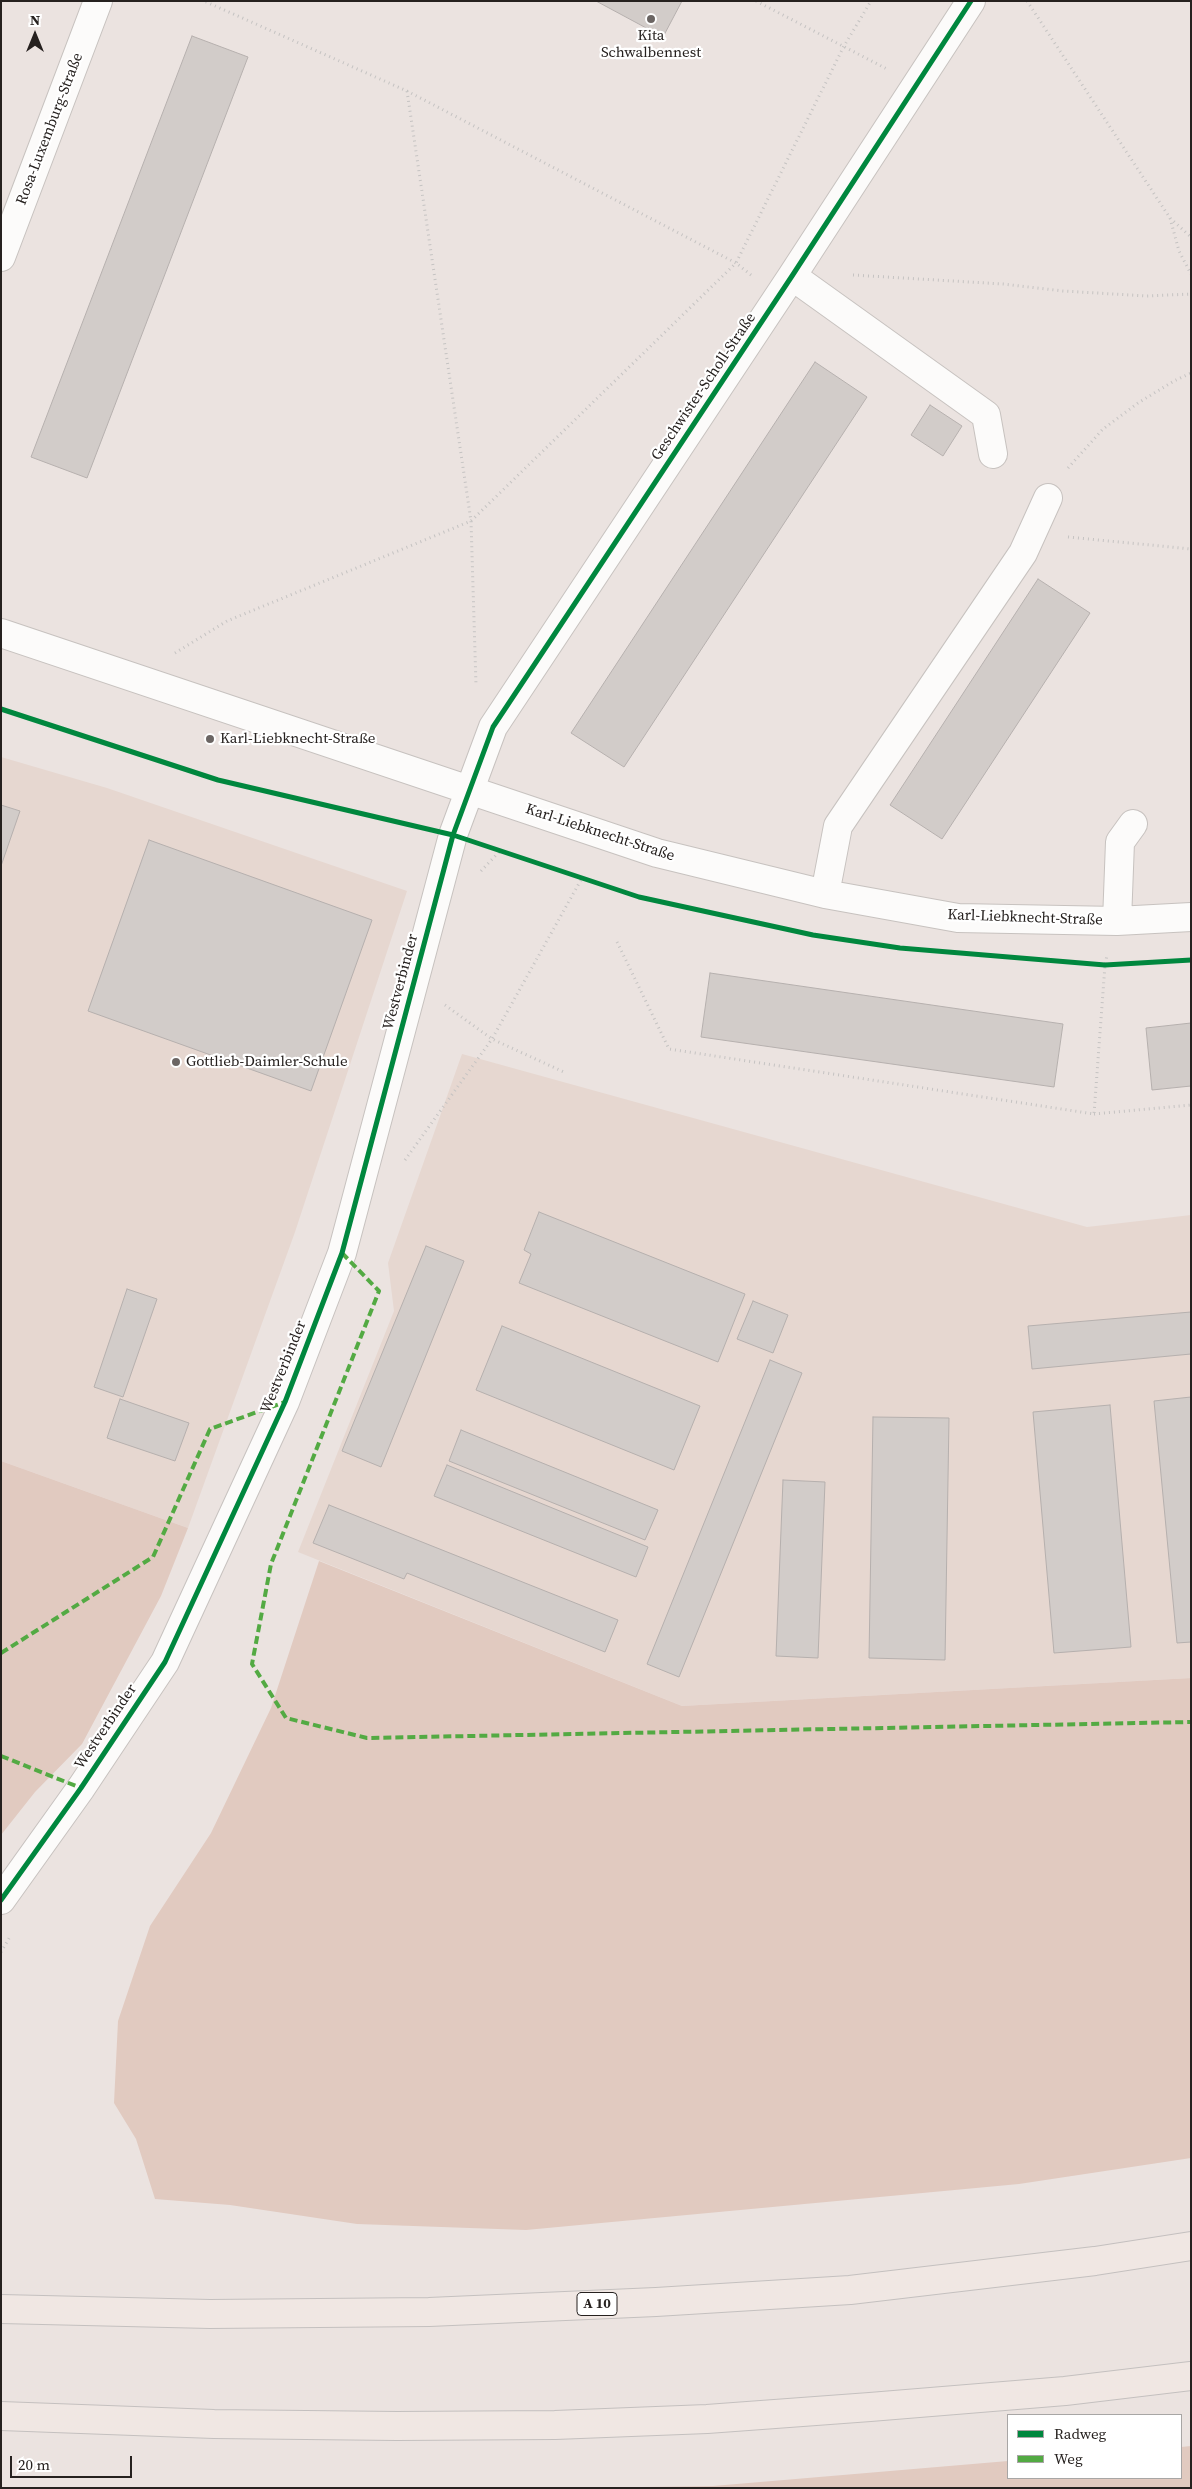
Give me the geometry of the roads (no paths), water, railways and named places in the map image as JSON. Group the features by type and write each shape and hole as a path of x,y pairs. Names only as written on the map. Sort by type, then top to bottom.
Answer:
{"highway":[{"name":"A 10","path":"1,2308 210,2314 429,2312 656,2302 850,2290 1096,2261 1191,2246"},
{"path":"1,2416 214,2424 555,2425 707,2419 870,2408 1065,2391 1191,2376"}],"street":[{"name":"Rosa-Luxemburg-Straße","path":"1,257 98,1"},
{"name":"Geschwister-Scholl-Straße","path":"470,792 493,727 792,276 971,1"},
{"path":"792,276 986,415 993,454"},
{"path":"826,894 838,826 1023,553 1048,498"},
{"name":"Karl-Liebknecht-Straße","path":"1,633 470,792 657,853 826,894 958,918 1117,921 1191,917"},
{"name":"Westverbinder","path":"1,1900 81,1788 165,1662 285,1402 342,1253 453,835 470,792"},
{"path":"1117,921 1120,842 1133,824"}],"place":[{"name":"Kita Schwalbennest","path":"651,19"},
{"name":"Karl-Liebknecht-Straße","path":"210,739"},
{"name":"Gottlieb-Daimler-Schule","path":"176,1062"}]}
